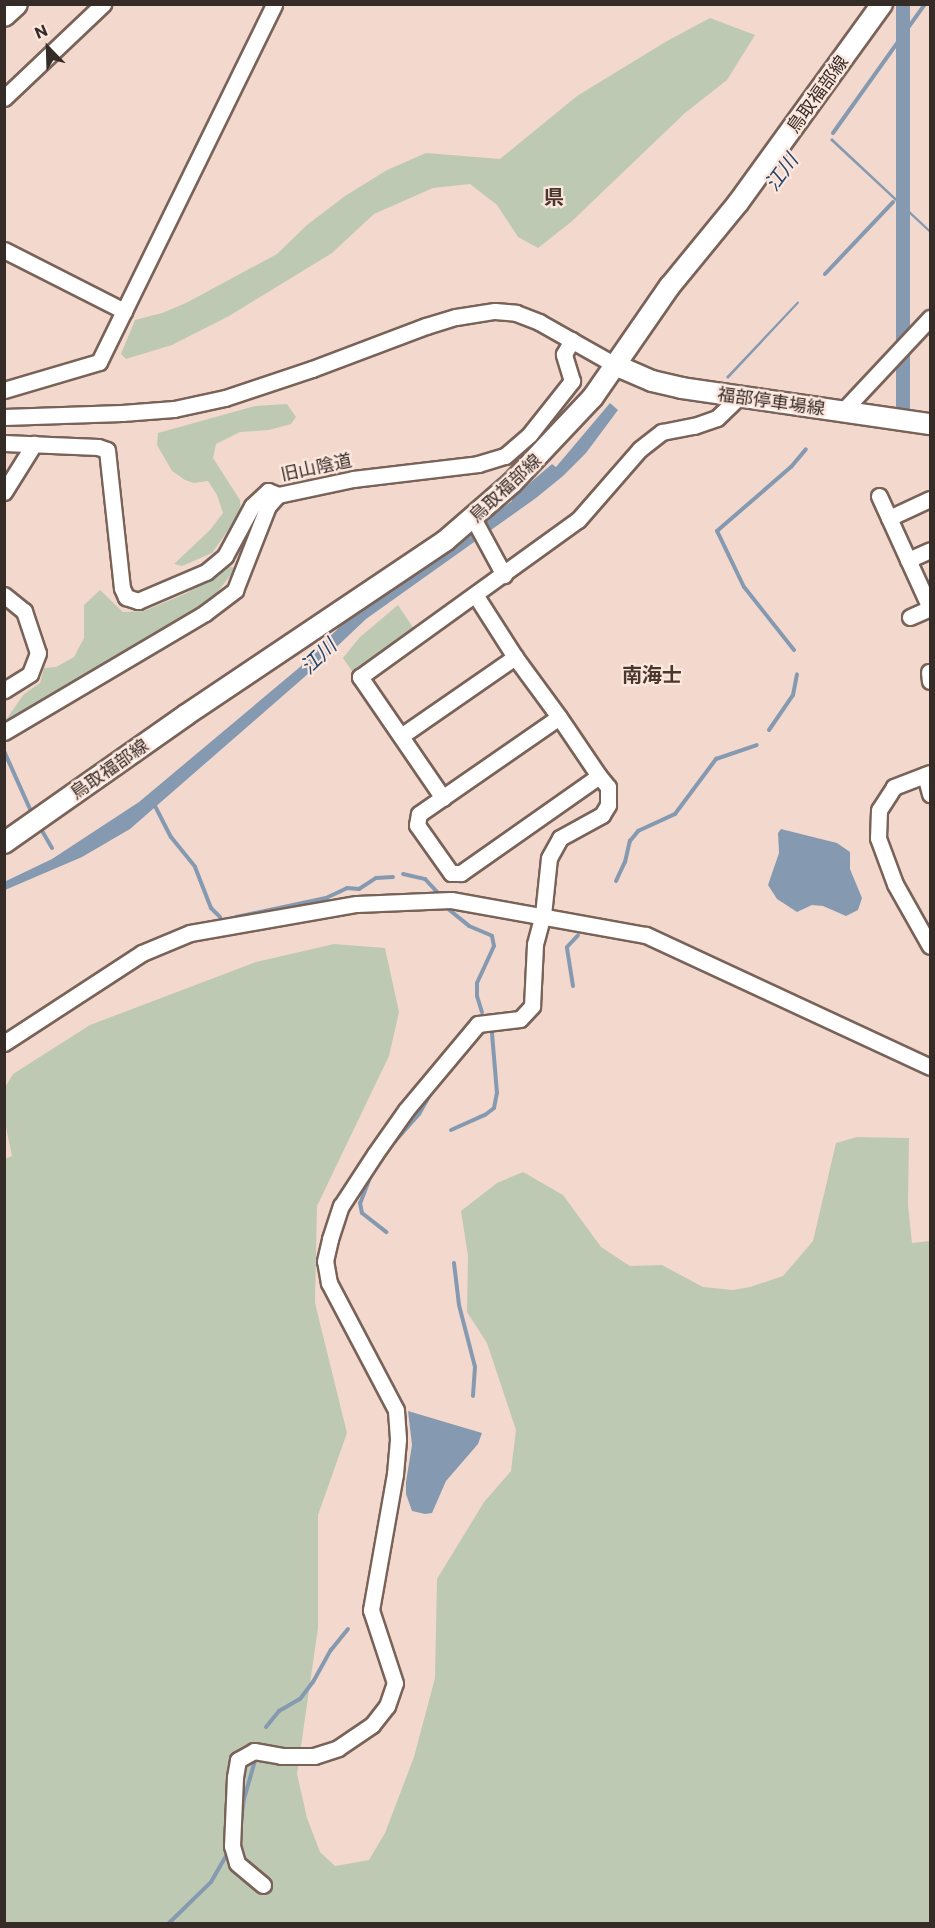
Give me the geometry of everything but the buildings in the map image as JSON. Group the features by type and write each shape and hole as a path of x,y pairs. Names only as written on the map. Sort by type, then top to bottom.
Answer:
{"highway":[{"path":"4,15 16,4"}],"main road":[{"name":"鳥取福部線","path":"4,843 186,715 445,541 473,518 553,442 593,397 670,286 738,202 882,4"},
{"name":"福部停車場線","path":"615,364 652,381 739,397 930,424"}],"street":[{"path":"4,98 103,4"},
{"path":"4,390 99,363 274,4"},
{"path":"4,250 124,310"},
{"path":"4,417 174,409 215,400 312,369 426,326 456,317 495,311 516,313 615,364"},
{"path":"842,412 930,318"},
{"name":"旧山陰道","path":"4,732 205,614 234,590 268,506 278,495 356,478 478,464 505,456 530,434 572,381 564,354 572,340"},
{"path":"442,798 360,677 476,596 578,520 640,449 662,432 694,426 717,418 739,397"},
{"path":"4,443 98,447 107,450 122,588 126,597 138,601 207,572 225,556 252,506 268,491 278,495"},
{"path":"4,492 34,444"},
{"path":"879,496 930,608 910,617"},
{"path":"889,518 930,499"},
{"path":"473,518 504,575"},
{"path":"908,560 930,550"},
{"path":"4,595 24,610 38,653 30,674 4,690"},
{"path":"263,1885 237,1863 232,1846 235,1777 238,1760 254,1751 281,1756 314,1756 338,1748 372,1725 387,1706 395,1683 370,1610 395,1474 398,1439 396,1410 329,1283 325,1260 340,1206 406,1110 478,1024 520,1019 532,1006 536,944 543,915 549,858 560,838 602,815 608,805 608,787 514,657 476,596"},
{"path":"401,736 514,657"},
{"path":"559,717 418,814 417,825 451,873 461,873 599,776"},
{"path":"930,794 928,774 894,787 879,810 878,838 895,884 930,946"},
{"path":"4,1043 142,953 190,933 357,904 451,900 646,935 930,1067"}],"green space":[{"path":"710,18 755,35 727,80 685,113 571,222 538,248 518,237 497,205 470,184 433,188 374,214 332,253 229,316 172,345 126,359 121,354 135,320 162,313 186,303 277,254 307,225 345,196 387,170 426,153 500,159 577,96 667,41"},
{"path":"287,404 296,417 291,424 269,430 240,432 216,444 213,458 240,500 241,512 212,553 182,566 174,564 210,530 223,513 217,495 208,481 194,483 172,471 157,445 158,433 255,406"},
{"path":"227,566 236,568 209,603 5,721 24,694 40,683 44,668 56,667 74,657 84,638 84,605 100,590 123,612 144,611 187,593"},
{"path":"398,605 414,629 352,671 343,658 360,637"},
{"path":"334,944 385,948 399,1012 389,1056 317,1206 315,1303 347,1433 318,1515 318,1628 297,1774 307,1818 320,1852 335,1866 369,1860 385,1833 414,1757 435,1678 437,1579 484,1502 511,1471 516,1430 487,1343 467,1312 468,1256 461,1211 497,1183 523,1172 563,1195 601,1247 630,1266 662,1265 703,1287 733,1290 783,1276 813,1241 836,1143 857,1137 909,1138 908,1205 912,1243 930,1241 930,1923 5,1923 4,1159 12,1156 5,1123 4,1089 13,1074 90,1025 256,962"}],"water":[{"path":"896,5 910,5 910,416 896,416"},
{"path":"832,138 930,230 930,233 830,140"},
{"path":"798,301 799,303 728,379 726,377"},
{"name":"江川","path":"610,403 618,410 586,453 563,476 536,498 366,619 309,673 130,829 82,857 5,890 4,882 52,859 139,802 300,667 360,606 512,501 511,499 552,464 556,467"},
{"path":"781,829 837,843 850,852 850,869 862,898 858,910 846,916 823,906 812,905 797,912 777,899 768,885 779,853 778,833"},
{"path":"408,1411 482,1433 478,1444 446,1481 432,1513 412,1511 406,1494 412,1445"}],"waterway":[{"path":"833,133 925,4"},
{"path":"825,274 893,202"},
{"path":"794,650 744,587 717,531 791,467 806,449"},
{"path":"769,730 793,695 797,674"},
{"path":"616,881 625,862 630,841 638,831 675,814 716,759 757,745"},
{"path":"4,751 30,809"},
{"path":"153,802 171,837 195,867 211,908 220,917"},
{"path":"41,829 52,848"},
{"path":"403,874 425,879 438,893 448,893"},
{"path":"236,917 326,898 347,888 359,889 376,878 393,877"},
{"path":"447,908 469,926 492,936 494,946 477,983 477,996 482,1012"},
{"path":"573,986 567,947 578,935"},
{"path":"451,1130 485,1115 494,1108 497,1093 492,1033"},
{"path":"383,1155 419,1114 436,1085"},
{"path":"371,1175 360,1203 362,1213 386,1232"},
{"path":"454,1263 459,1305 475,1367 473,1396"},
{"path":"266,1727 279,1711 300,1699 313,1682 331,1650 348,1629"},
{"path":"239,1834 244,1799 255,1761"},
{"path":"168,1924 211,1882 226,1856"}],"district":[{"name":"県","path":"554,196"},
{"name":"南海士","path":"652,674"}]}
